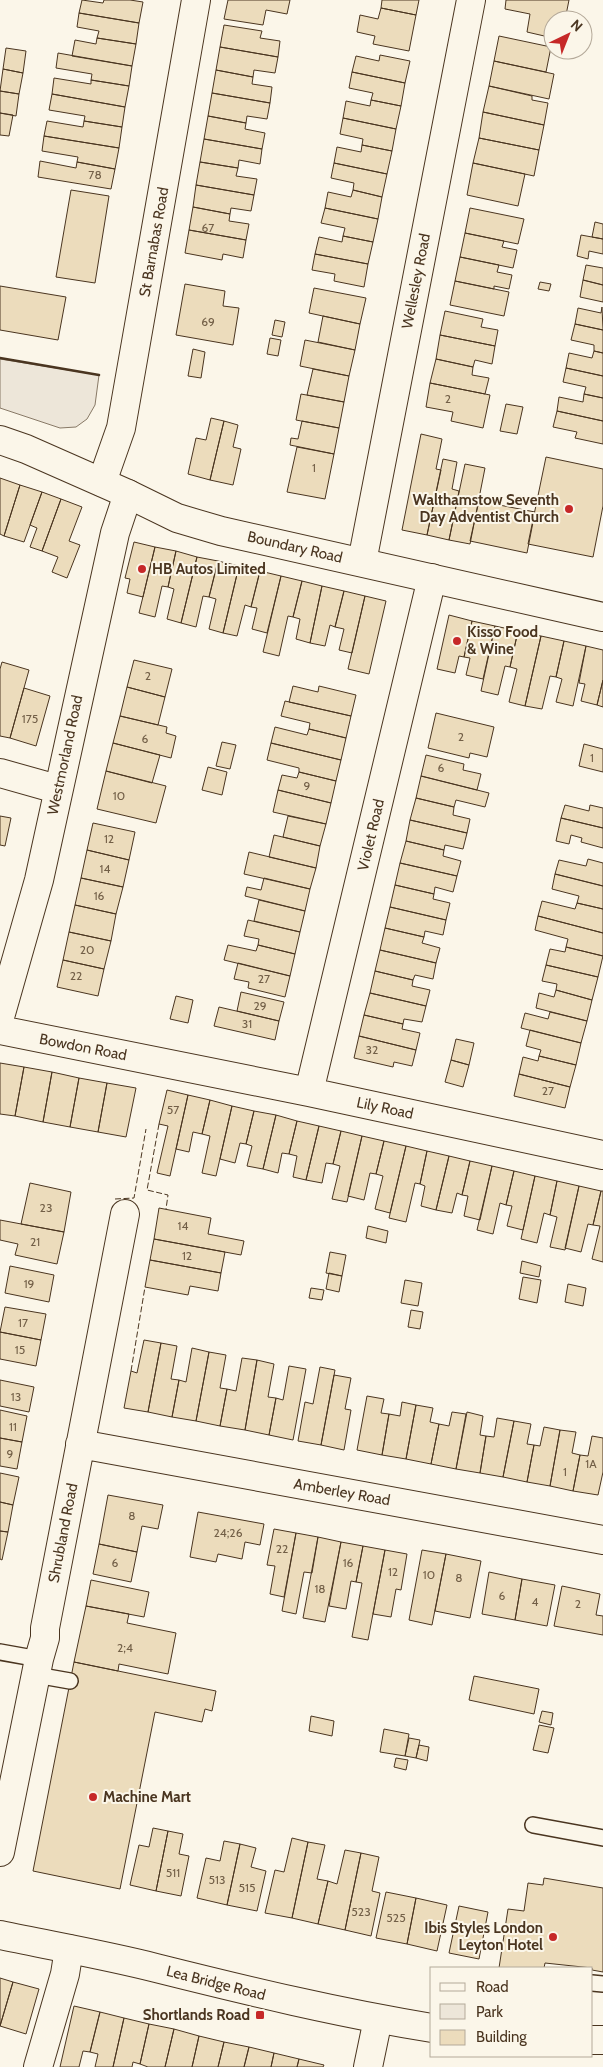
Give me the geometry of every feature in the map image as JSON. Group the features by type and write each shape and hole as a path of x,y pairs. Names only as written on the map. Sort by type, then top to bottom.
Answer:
{"street":[{"name":"St Barnabas Road","path":"102,482 121,428 196,0"},
{"name":"Wellesley Road","path":"362,562 471,0"},
{"name":"Boundary Road","path":"0,440 26,449 102,482 177,518 221,530 603,617"},
{"name":"Westmorland Road","path":"0,1017 39,880 57,789 115,533 128,494"},
{"name":"Violet Road","path":"309,1092 432,578"},
{"path":"0,773 57,789"},
{"name":"Bowdon Road","path":"0,1030 166,1063"},
{"name":"Lily Road","path":"166,1063 601,1148"},
{"name":"Shrubland Road","path":"0,1852 37,1667 44,1644 45,1628 125,1214"},
{"name":"Amberley Road","path":"80,1444 603,1540"},
{"name":"Lea Bridge Road","path":"0,1935 378,2019 430,2028"},
{"path":"38,2067 66,1974 69,1949"},
{"path":"368,2067 378,2019"}],"lane":[{"path":"0,1652 70,1680"},
{"path":"533,1825 603,1838"}],"green space":[{"path":"0,359 99,375 95,405 87,419 76,427 60,428 0,408"}],"building":[{"path":"82,0 103,3 104,0 143,2 139,23 79,13"},
{"path":"228,0 290,0 287,14 266,10 263,25 224,19"},
{"path":"382,0 419,0 416,15 381,8"},
{"path":"506,0 569,0 567,10 543,10 543,36 527,32 530,14 505,9"},
{"path":"381,8 416,15 409,51 373,44 375,36 357,32 360,15 378,19"},
{"path":"79,13 139,23 136,44 97,38 99,31 77,27"},
{"path":"224,25 262,31 260,38 280,41 278,57 220,47"},
{"path":"499,36 543,45 543,60 548,60 546,72 494,61"},
{"path":"97,38 136,44 132,66 72,56 75,40 96,44"},
{"path":"220,47 278,57 275,73 254,70 253,77 216,70"},
{"path":"6,48 26,51 23,73 3,69"},
{"path":"58,53 132,66 129,86 91,80 92,74 56,68"},
{"path":"380,55 410,61 405,83 352,72 356,56 379,61"},
{"path":"494,61 554,74 549,99 489,86"},
{"path":"3,69 23,73 19,94 0,91"},
{"path":"216,70 253,77 252,84 272,87 270,103 212,93"},
{"path":"352,72 405,83 401,106 371,100 373,93 349,88"},
{"path":"54,78 91,84 91,80 129,86 125,107 52,94"},
{"path":"489,86 532,96 532,100 548,103 544,125 483,112"},
{"path":"0,91 19,94 16,116 0,113"},
{"path":"212,93 270,103 267,119 247,116 246,123 208,116"},
{"path":"52,94 125,107 122,127 84,121 85,116 49,110"},
{"path":"371,100 401,106 396,129 343,118 346,101 370,106"},
{"path":"483,112 544,125 539,150 479,138"},
{"path":"0,113 13,115 9,136 0,135"},
{"path":"208,116 246,123 245,129 265,133 262,149 204,139"},
{"path":"343,118 396,129 392,151 362,145 363,139 340,134"},
{"path":"47,121 83,127 84,121 122,127 119,148 44,136"},
{"path":"44,136 119,148 115,169 77,162 78,157 42,151"},
{"path":"479,138 539,150 534,176 473,163"},
{"path":"204,139 262,149 260,164 239,160 238,168 200,162"},
{"path":"362,145 392,151 387,174 334,163 337,147 361,152"},
{"path":"40,161 76,168 77,162 115,169 111,189 38,177"},
{"path":"200,162 238,168 236,176 257,179 254,195 196,185"},
{"path":"334,163 387,174 382,197 353,190 354,183 331,178"},
{"path":"473,163 525,174 518,206 467,195"},
{"path":"196,185 254,195 251,211 231,208 230,214 193,207"},
{"path":"71,190 109,196 95,283 56,277"},
{"path":"353,190 382,197 378,219 325,208 328,192 351,197"},
{"path":"193,207 230,214 229,221 249,224 246,240 189,230"},
{"path":"325,208 378,219 373,242 343,236 345,228 321,223"},
{"path":"470,208 524,219 518,244 465,233"},
{"path":"595,222 603,224 603,239 592,237"},
{"path":"189,230 246,240 243,258 223,254 222,260 185,253"},
{"path":"465,233 504,241 502,247 517,250 513,268 460,257"},
{"path":"581,235 603,239 603,254 589,251 588,259 577,256"},
{"path":"343,236 373,242 368,264 315,254 319,237 342,242"},
{"path":"315,254 368,264 364,287 334,281 335,274 312,270"},
{"path":"460,257 499,265 497,272 512,275 509,289 494,286 494,289 455,281"},
{"path":"586,265 603,268 603,285 583,280"},
{"path":"583,280 603,285 603,302 580,297"},
{"path":"455,281 509,292 504,316 450,305"},
{"path":"540,282 551,284 549,291 538,289"},
{"path":"185,284 225,291 223,306 239,308 233,345 176,335"},
{"path":"0,286 66,297 58,340 0,330"},
{"path":"314,288 366,298 360,324 309,313"},
{"path":"602,307 603,330 575,324 578,308 601,313"},
{"path":"445,311 483,319 481,327 498,330 495,346 440,335"},
{"path":"323,316 360,324 355,350 318,342"},
{"path":"275,320 285,322 282,337 272,335"},
{"path":"575,324 603,330 603,353 594,351 594,345 571,340"},
{"path":"440,335 495,346 492,364 475,360 473,367 436,359"},
{"path":"270,338 281,340 278,356 267,354"},
{"path":"305,340 355,350 349,376 300,366"},
{"path":"193,349 205,352 201,378 188,376"},
{"path":"594,351 603,353 603,376 566,368 569,353 592,358"},
{"path":"436,359 473,367 472,375 489,378 485,394 430,383"},
{"path":"566,368 603,376 603,398 584,394 586,387 563,382"},
{"path":"313,369 349,376 344,402 307,395"},
{"path":"430,383 490,395 483,428 451,421 453,412 426,407"},
{"path":"301,394 344,402 339,428 296,420"},
{"path":"584,394 603,398 603,421 557,411 559,397 583,402"},
{"path":"506,404 523,407 517,434 500,431"},
{"path":"557,411 603,421 603,444 575,438 577,432 553,427"},
{"path":"211,418 224,421 210,480 188,474 196,438 206,440"},
{"path":"224,421 238,425 233,447 241,449 233,485 210,480"},
{"path":"302,421 339,428 334,454 290,445 291,438 298,439"},
{"path":"421,434 442,439 436,469 441,470 427,535 402,530"},
{"path":"297,447 334,454 325,499 287,492"},
{"name":"Walthamstow Seventh Day Adventist Church","path":"546,457 603,469 603,506 593,557 528,544"},
{"path":"443,459 457,462 452,489 459,491 449,540 427,535"},
{"path":"465,464 485,468 470,544 449,540"},
{"path":"0,478 20,485 4,536 0,534"},
{"path":"20,485 42,492 24,542 4,536"},
{"path":"42,492 61,499 42,551 30,547 37,528 30,525"},
{"path":"61,499 82,507 69,541 80,545 67,578 52,572 58,557 42,551"},
{"path":"479,501 535,512 527,553 470,541"},
{"path":"134,542 155,547 143,597 127,593 130,579 125,578"},
{"path":"155,547 176,551 168,587 162,586 155,617 139,613"},
{"path":"176,551 197,557 181,623 167,619 174,589 168,587"},
{"path":"197,557 218,561 209,597 203,596 196,627 181,623"},
{"path":"218,561 239,566 223,633 209,629 216,599 209,597"},
{"path":"239,566 260,571 251,607 245,605 237,636 223,633"},
{"path":"260,571 281,576 267,633 252,629 257,608 251,607"},
{"path":"281,576 302,581 293,617 288,616 279,656 263,652"},
{"path":"302,581 322,586 310,643 296,639 300,619 293,617"},
{"path":"322,586 344,591 335,627 330,625 325,646 310,643"},
{"path":"344,591 365,596 352,653 339,650 344,629 335,627"},
{"path":"365,596 386,601 369,674 348,669"},
{"path":"449,615 472,621 464,657 459,656 455,673 437,669"},
{"path":"472,621 495,626 483,679 466,675 470,658 464,657"},
{"path":"495,626 518,631 510,667 505,666 498,695 481,691"},
{"path":"518,631 541,636 525,706 509,702 517,669 510,667"},
{"path":"541,636 564,641 556,677 550,676 542,709 525,706"},
{"path":"564,641 586,646 573,706 556,702 562,679 556,677"},
{"path":"586,646 603,650 603,680 597,705 581,701 585,684 579,683"},
{"path":"134,660 172,669 165,697 127,687"},
{"path":"2,662 29,670 10,738 0,736 0,669"},
{"path":"603,680 603,707 597,705"},
{"path":"293,686 318,692 319,686 356,695 351,716 289,702"},
{"path":"127,687 165,697 158,725 120,716"},
{"path":"24,688 50,696 36,746 10,738"},
{"path":"285,701 351,716 346,738 309,729 310,723 281,716"},
{"path":"436,713 494,727 487,757 470,753 469,758 428,748"},
{"path":"120,716 167,727 166,733 176,736 171,758 113,743"},
{"path":"275,727 307,735 309,729 346,738 341,760 271,743"},
{"path":"222,742 236,745 230,769 216,766"},
{"path":"113,743 160,755 152,783 106,771"},
{"path":"271,743 341,760 336,781 299,772 299,768 267,760"},
{"path":"584,744 603,749 603,772 579,766"},
{"path":"426,755 464,764 463,770 481,774 477,790 421,776"},
{"path":"208,767 227,772 222,795 202,790"},
{"path":"106,771 166,786 156,823 97,809"},
{"path":"299,772 336,781 331,803 278,790 282,775 297,778"},
{"path":"421,776 489,793 485,807 456,800 454,807 416,798"},
{"path":"278,790 331,803 326,824 273,812"},
{"path":"416,798 454,807 453,815 470,819 467,833 410,820"},
{"path":"565,805 589,811 590,805 603,808 603,828 561,818"},
{"path":"0,816 11,818 5,846 0,845"},
{"path":"288,816 326,824 320,846 283,837"},
{"path":"561,818 603,828 603,848 581,842 582,838 571,835 569,844 556,841"},
{"path":"410,820 467,833 463,849 445,845 444,850 406,841"},
{"path":"93,823 135,832 129,860 87,850"},
{"path":"274,835 320,846 316,868 269,857"},
{"path":"406,841 444,850 443,856 461,861 457,876 400,863"},
{"path":"87,850 129,860 123,887 81,878"},
{"path":"249,852 316,868 310,889 244,874"},
{"path":"588,859 603,863 603,886 555,874 559,860 586,866"},
{"path":"400,863 457,876 453,892 435,887 434,894 395,885"},
{"path":"555,874 603,886 603,909 577,903 579,896 552,889"},
{"path":"81,878 123,887 116,914 75,905"},
{"path":"264,878 310,889 305,911 245,896 247,887 261,890"},
{"path":"395,885 434,894 433,899 450,903 446,920 390,907"},
{"path":"259,900 305,911 300,932 254,921"},
{"path":"542,901 575,909 577,903 603,909 603,933 538,916"},
{"path":"75,905 116,914 111,941 69,932"},
{"path":"390,907 446,920 443,935 425,931 424,937 385,928"},
{"path":"538,916 603,933 603,956 566,947 568,939 535,930"},
{"path":"248,920 300,932 295,954 258,945 259,939 244,936"},
{"path":"385,928 424,937 422,943 440,948 436,963 380,950"},
{"path":"69,932 111,941 104,969 63,960"},
{"path":"228,945 256,951 258,945 295,954 290,976 224,960"},
{"path":"566,947 603,956 598,977 546,965 550,949 565,952"},
{"path":"380,950 436,963 433,979 415,975 413,980 375,971"},
{"path":"63,960 104,969 98,996 57,987"},
{"path":"238,963 290,976 285,997 248,988 249,982 234,979"},
{"path":"546,965 598,977 592,1000 556,990 557,984 542,981"},
{"path":"375,971 413,980 412,986 430,990 426,1006 370,993"},
{"path":"556,990 592,1000 587,1021 536,1008 539,993 554,997"},
{"path":"241,992 284,1002 279,1021 237,1011"},
{"path":"370,993 426,1006 422,1022 404,1019 403,1024 364,1015"},
{"path":"176,996 193,1000 188,1023 170,1019"},
{"path":"219,1007 279,1021 275,1040 214,1026"},
{"path":"550,1012 587,1021 581,1043 521,1028 525,1013 548,1019"},
{"path":"364,1015 403,1024 402,1029 420,1033 416,1050 359,1036"},
{"path":"530,1030 581,1043 576,1065 539,1056 541,1050 526,1046"},
{"path":"359,1036 416,1050 412,1066 394,1062 393,1067 354,1058"},
{"path":"456,1039 474,1043 469,1065 451,1060"},
{"path":"539,1056 576,1065 570,1087 519,1074 523,1057 538,1061"},
{"path":"451,1060 469,1065 463,1087 445,1082"},
{"path":"0,1063 24,1067 15,1116 0,1114"},
{"path":"24,1067 52,1072 43,1122 15,1116"},
{"path":"52,1072 79,1078 70,1127 43,1122"},
{"path":"519,1074 570,1087 565,1108 514,1096"},
{"path":"79,1078 107,1083 98,1132 70,1127"},
{"path":"107,1083 136,1088 126,1137 98,1132"},
{"path":"167,1090 188,1095 170,1176 157,1173 168,1126 159,1124"},
{"path":"188,1095 210,1100 202,1134 193,1132 189,1152 176,1149"},
{"path":"210,1100 232,1106 216,1176 202,1173 210,1136 202,1134"},
{"path":"232,1106 254,1111 246,1144 240,1143 235,1163 220,1159"},
{"path":"254,1111 276,1115 263,1169 247,1166 252,1146 246,1144"},
{"path":"276,1115 297,1121 289,1154 282,1153 278,1173 263,1169"},
{"path":"297,1121 319,1126 306,1180 293,1177 297,1156 289,1154"},
{"path":"319,1126 341,1131 333,1164 326,1163 322,1183 306,1180"},
{"path":"341,1131 362,1136 347,1202 332,1199 340,1166 333,1164"},
{"path":"362,1136 384,1141 376,1174 370,1173 364,1200 348,1196"},
{"path":"384,1141 406,1146 390,1213 375,1209 383,1176 376,1174"},
{"path":"406,1146 427,1151 420,1184 415,1183 406,1222 389,1218"},
{"path":"427,1151 449,1156 436,1210 421,1206 425,1186 420,1184"},
{"path":"449,1156 470,1161 462,1195 457,1193 452,1213 436,1210"},
{"path":"470,1161 492,1166 480,1220 464,1216 468,1196 462,1195"},
{"path":"492,1166 514,1171 506,1205 500,1203 493,1234 477,1230"},
{"path":"514,1171 535,1176 523,1230 507,1226 512,1206 506,1205"},
{"path":"535,1176 557,1181 550,1215 544,1213 537,1243 521,1239"},
{"path":"557,1181 579,1186 565,1250 550,1247 557,1217 550,1215"},
{"path":"30,1183 71,1192 64,1232 21,1224"},
{"path":"579,1186 601,1191 593,1225 588,1224 581,1252 565,1248"},
{"path":"601,1191 603,1191 603,1262 592,1259 600,1226 593,1225"},
{"path":"159,1208 211,1218 208,1234 244,1241 241,1255 154,1239"},
{"path":"0,1220 64,1232 57,1264 15,1255 18,1244 0,1240"},
{"path":"368,1226 388,1231 386,1243 366,1238"},
{"path":"154,1239 225,1252 221,1273 150,1260"},
{"path":"330,1252 346,1255 342,1276 326,1273"},
{"path":"150,1260 221,1273 218,1291 190,1286 188,1295 145,1287"},
{"path":"522,1261 541,1266 539,1277 520,1273"},
{"path":"10,1266 54,1275 49,1302 5,1293"},
{"path":"329,1273 342,1276 339,1292 326,1289"},
{"path":"523,1277 541,1280 537,1303 519,1299"},
{"path":"405,1280 422,1283 418,1306 401,1303"},
{"path":"568,1284 586,1288 583,1306 565,1302"},
{"path":"311,1288 324,1290 322,1300 309,1298"},
{"path":"5,1307 46,1314 41,1340 0,1332"},
{"path":"411,1310 423,1312 420,1329 408,1327"},
{"path":"0,1332 41,1340 36,1366 0,1359"},
{"path":"144,1340 161,1343 148,1412 124,1408 131,1371 137,1373"},
{"path":"161,1343 177,1346 171,1379 179,1380 172,1417 148,1412"},
{"path":"192,1348 209,1352 196,1421 172,1417 179,1380 186,1382"},
{"path":"209,1352 226,1355 220,1388 227,1389 220,1426 196,1421"},
{"path":"242,1358 257,1360 245,1430 220,1426 227,1389 236,1391"},
{"path":"257,1360 274,1364 268,1397 276,1398 269,1435 245,1430"},
{"path":"289,1366 306,1369 293,1440 269,1435 276,1398 283,1400"},
{"path":"320,1367 335,1370 321,1445 298,1441 305,1402 313,1404"},
{"path":"334,1375 351,1378 345,1409 351,1410 344,1450 321,1445"},
{"path":"0,1380 34,1387 29,1412 0,1406"},
{"path":"367,1396 384,1399 381,1413 389,1414 382,1455 357,1450"},
{"path":"402,1402 416,1405 406,1459 382,1455 389,1414 400,1416"},
{"path":"416,1405 433,1408 430,1422 439,1424 431,1464 406,1459"},
{"path":"0,1410 27,1416 22,1442 0,1438"},
{"path":"452,1412 466,1414 456,1469 431,1464 439,1424 449,1426"},
{"path":"467,1412 483,1416 480,1435 486,1436 480,1473 456,1469"},
{"path":"497,1418 514,1421 503,1477 480,1473 486,1436 494,1437"},
{"path":"514,1421 531,1424 527,1444 534,1445 527,1482 503,1477"},
{"path":"544,1427 560,1430 550,1486 527,1482 534,1445 540,1446"},
{"path":"560,1430 576,1432 572,1453 580,1455 573,1491 550,1486"},
{"path":"592,1436 603,1438 603,1472 598,1495 573,1491 580,1455 588,1456"},
{"path":"0,1438 22,1442 17,1469 0,1466"},
{"path":"0,1473 19,1477 13,1505 0,1502"},
{"path":"108,1495 163,1505 158,1529 142,1526 137,1552 99,1544"},
{"path":"0,1502 13,1505 8,1532 0,1531"},
{"path":"198,1512 264,1524 260,1545 245,1542 242,1559 218,1554 216,1562 190,1557"},
{"path":"274,1529 296,1533 284,1597 270,1594 275,1566 267,1565"},
{"path":"0,1531 8,1532 2,1560 0,1559"},
{"path":"296,1533 318,1537 312,1573 304,1572 296,1614 282,1611"},
{"path":"318,1537 341,1542 325,1622 303,1618"},
{"path":"341,1542 363,1546 356,1582 351,1581 346,1609 329,1606"},
{"path":"99,1544 137,1552 131,1582 93,1574"},
{"path":"363,1546 385,1550 368,1640 352,1637 362,1583 356,1582"},
{"path":"385,1550 407,1554 401,1590 396,1589 391,1617 373,1614"},
{"path":"422,1550 446,1554 432,1625 409,1620"},
{"path":"446,1554 481,1561 470,1618 435,1611"},
{"path":"489,1572 522,1579 515,1620 482,1614"},
{"path":"522,1579 555,1585 547,1626 515,1620"},
{"path":"91,1580 149,1592 144,1617 86,1606"},
{"path":"562,1586 600,1594 596,1615 603,1616 603,1635 554,1626"},
{"path":"86,1606 129,1614 127,1623 176,1633 168,1674 119,1664 118,1671 74,1662"},
{"name":"Machine Mart","path":"74,1662 216,1691 212,1711 205,1709 202,1722 155,1712 120,1889 33,1871"},
{"path":"474,1676 539,1689 534,1714 469,1700"},
{"path":"542,1711 553,1713 551,1725 539,1722"},
{"path":"311,1716 334,1721 332,1736 309,1731"},
{"path":"539,1725 554,1728 548,1753 533,1750"},
{"path":"384,1729 409,1734 405,1756 380,1752"},
{"path":"409,1738 420,1740 416,1758 405,1756"},
{"path":"419,1745 429,1747 427,1761 416,1758"},
{"path":"396,1758 408,1760 406,1770 394,1767"},
{"path":"153,1828 168,1831 156,1891 130,1885 139,1845 149,1847"},
{"path":"168,1831 183,1834 179,1854 189,1856 181,1896 156,1891"},
{"path":"292,1838 308,1842 292,1918 265,1913 275,1870 284,1872"},
{"path":"224,1841 240,1844 227,1905 197,1898 206,1858 220,1861"},
{"path":"308,1842 325,1845 317,1879 328,1881 318,1924 292,1918"},
{"path":"240,1844 256,1848 251,1867 266,1871 257,1911 227,1905"},
{"path":"345,1850 361,1853 345,1930 318,1924 328,1881 337,1884"},
{"path":"361,1853 379,1857 372,1891 380,1893 371,1936 345,1930"},
{"name":"Ibis Styles London Leyton Hotel","path":"544,1878 603,1888 603,1972 593,1970 593,1967 545,1963 544,1967 499,1967 508,1909 524,1911 528,1883 543,1885"},
{"path":"386,1892 416,1898 407,1944 376,1938"},
{"path":"416,1898 447,1905 437,1951 407,1944"},
{"path":"459,1906 488,1912 479,1959 449,1953"},
{"path":"0,1978 13,1982 0,2026"},
{"path":"13,1982 39,1989 26,2034 0,2026"},
{"path":"74,2006 100,2012 90,2052 83,2051 79,2067 60,2067"},
{"path":"100,2012 124,2018 113,2067 95,2067 98,2054 90,2052"},
{"path":"124,2018 149,2024 140,2064 133,2062 132,2067 113,2067"},
{"path":"149,2024 174,2029 165,2067 148,2067 140,2064"},
{"path":"174,2029 199,2036 192,2067 165,2067"},
{"path":"199,2036 224,2042 218,2067 192,2067"},
{"path":"224,2042 249,2047 244,2067 218,2067"},
{"path":"249,2047 274,2053 271,2067 244,2067"},
{"path":"274,2053 299,2059 297,2067 271,2067"},
{"path":"299,2059 324,2065 323,2067 297,2067"}],"fence":[{"path":"159,1124 147,1190 168,1195 166,1209"},
{"path":"115,1199 134,1198 146,1129"},
{"path":"131,1371 145,1287"}],"wall":[{"path":"0,358 99,375"}],"place":[{"name":"Walthamstow Seventh Day Adventist Church","path":"569,509"},
{"name":"HB Autos Limited","path":"142,569"},
{"name":"Kisso Food & Wine","path":"457,641"},
{"name":"Machine Mart","path":"93,1797"},
{"name":"Ibis Styles London Leyton Hotel","path":"553,1937"},
{"name":"Shortlands Road","path":"260,2015"}]}
